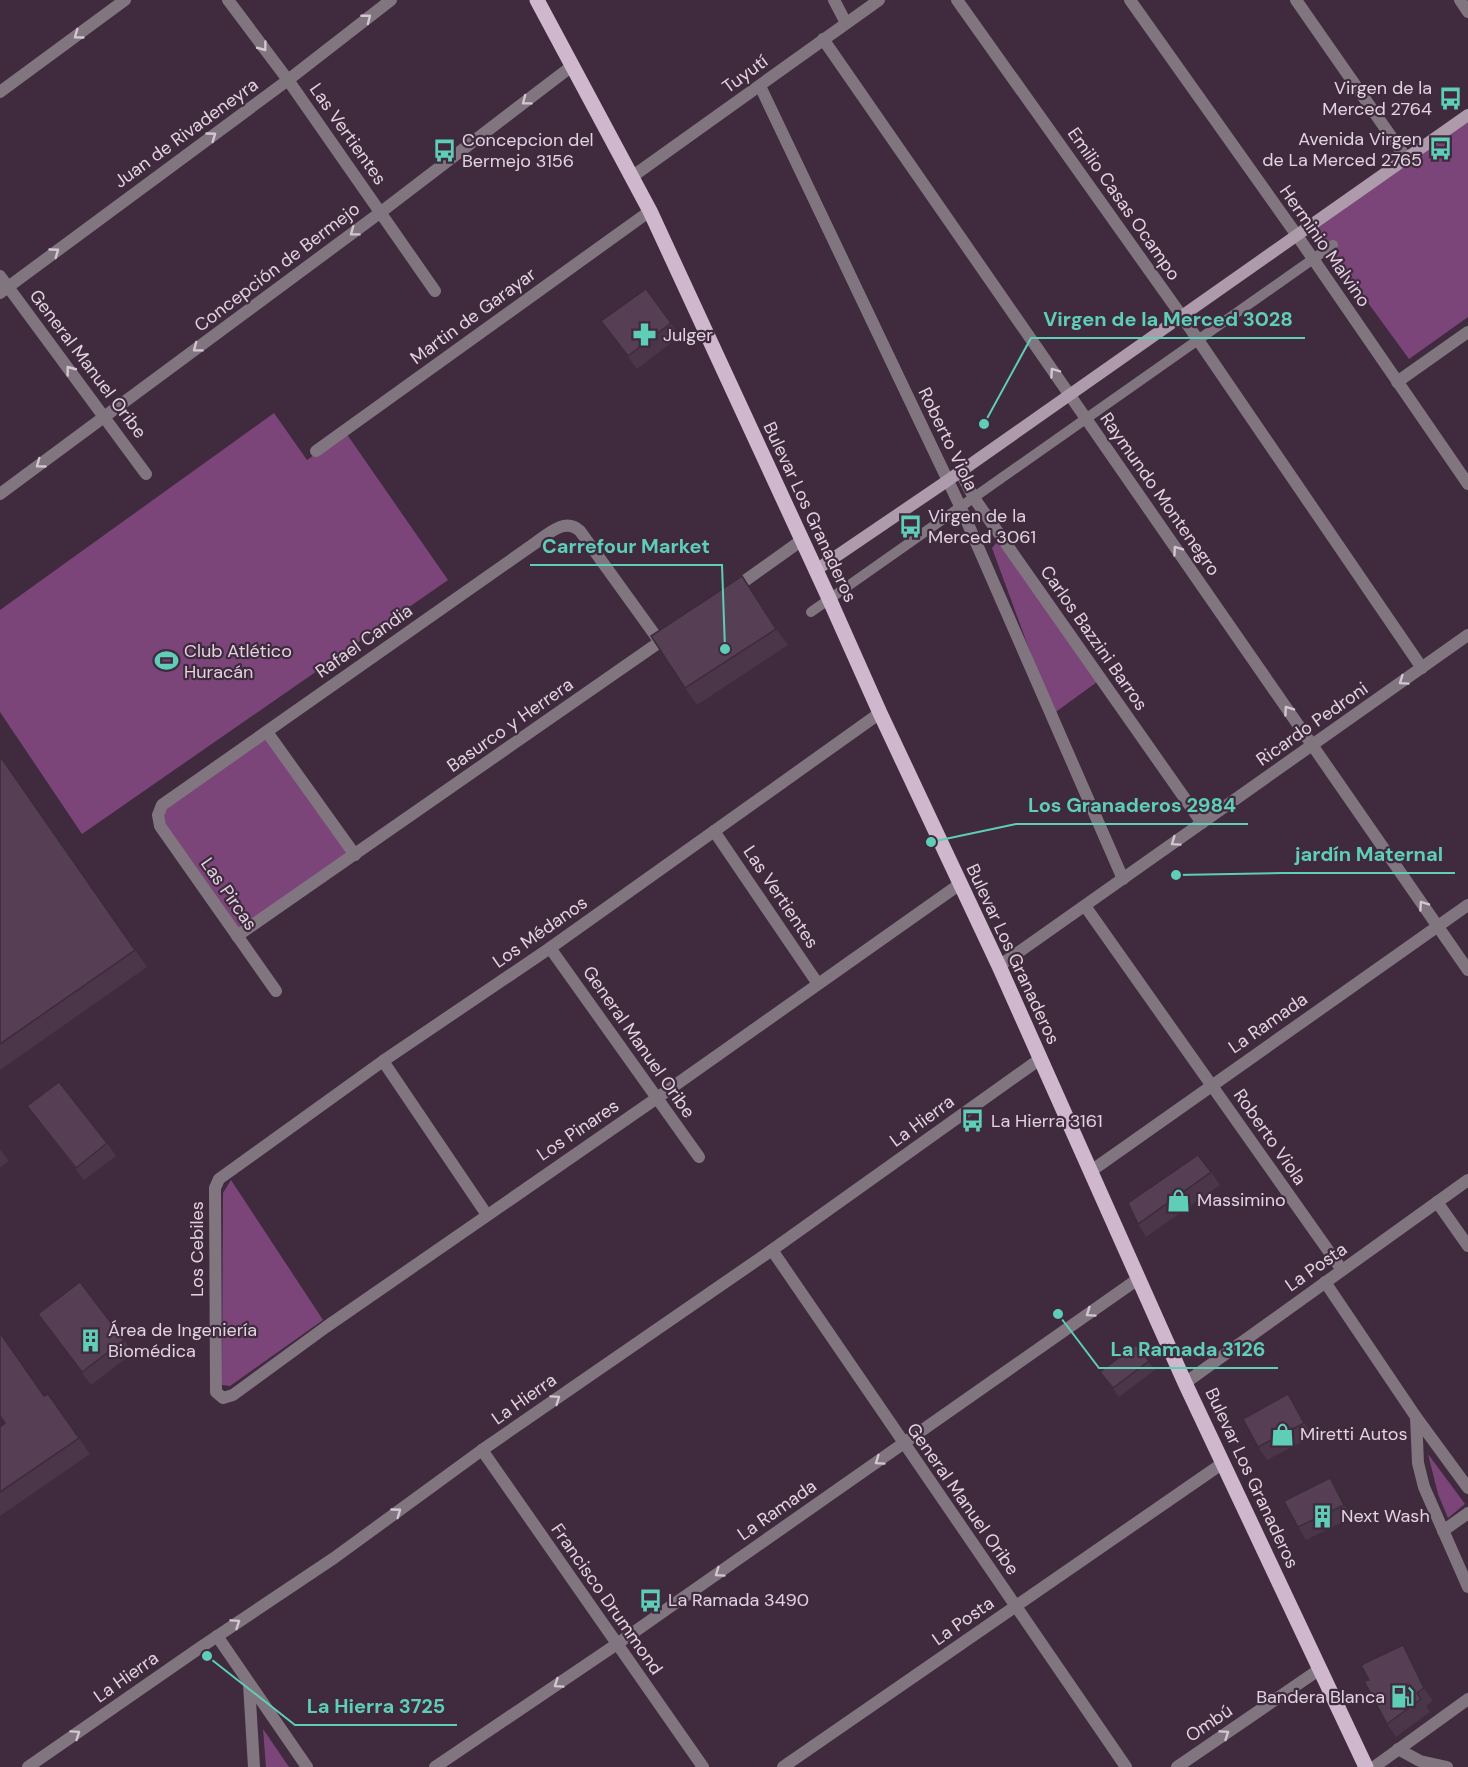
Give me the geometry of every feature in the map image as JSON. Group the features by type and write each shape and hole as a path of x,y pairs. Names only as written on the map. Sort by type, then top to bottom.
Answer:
{"main road":[{"name":"Bulevar Los Granaderos","path":"537,0 650,211 816,570 879,713 999,966 1185,1383 1366,1767"},
{"path":"816,570 947,481 1468,115"}],"street":[{"path":"0,92 125,0"},
{"name":"Las Vertientes","path":"228,0 288,80 435,291"},
{"name":"Juan de Rivadeneyra","path":"4,290 288,80 391,0"},
{"path":"834,0 846,23"},
{"name":"Tuyutí","path":"633,176 879,0"},
{"name":"Emilio Casas Ocampo","path":"957,0 1182,315 1422,668"},
{"name":"Herminio Malvino","path":"1130,0 1296,234 1468,484"},
{"path":"1296,0 1406,158"},
{"path":"1460,0 1468,12"},
{"name":"Raymundo Montenegro","path":"824,39 1468,970"},
{"name":"Concepción de Bermejo","path":"0,494 381,212 572,66"},
{"name":"Roberto Viola","path":"760,86 961,508 1123,879"},
{"name":"Martin de Garayar","path":"316,451 650,211"},
{"path":"811,612 1332,245"},
{"name":"General Manuel Oribe","path":"0,276 4,290 105,417 146,474"},
{"path":"1397,382 1468,332"},
{"name":"Carlos Bazzini Barros","path":"960,471 974,498 1202,823"},
{"name":"Rafael Candia","path":"158,815 162,805 557,528 574,525 580,531 660,642"},
{"path":"725,595 802,540"},
{"name":"Basurco y Herrera","path":"237,936 679,629"},
{"name":"Ricardo Pedroni","path":"999,966 1468,635"},
{"name":"Los Médanos","path":"219,1179 383,1061 550,948 879,713"},
{"path":"267,732 355,855"},
{"name":"Las Pircas","path":"158,815 160,826 276,991"},
{"name":"Las Vertientes","path":"714,831 818,984"},
{"name":"Los Pinares","path":"216,1392 223,1398 233,1395 326,1327 657,1098 960,884"},
{"name":"La Ramada","path":"1090,1171 1468,905"},
{"name":"Roberto Viola","path":"1085,906 1342,1270"},
{"name":"General Manuel Oribe","path":"550,948 699,1157"},
{"name":"La Hierra","path":"28,1767 334,1558 482,1450 771,1251 1040,1059"},
{"path":"383,1061 487,1215"},
{"name":"Los Cebiles","path":"216,1392 215,1188 219,1179"},
{"name":"La Posta","path":"1185,1383 1468,1180"},
{"path":"1437,1202 1468,1245"},
{"name":"General Manuel Oribe","path":"771,1251 1126,1767"},
{"name":"La Ramada","path":"435,1767 617,1644 1138,1279"},
{"path":"1324,1282 1416,1417 1468,1488"},
{"path":"1416,1417 1418,1463 1424,1486 1468,1587"},
{"name":"Francisco Drummond","path":"482,1450 703,1767"},
{"name":"La Posta","path":"783,1767 1223,1463"},
{"path":"1443,1531 1468,1514"},
{"path":"217,1636 307,1767"},
{"name":"Ombú","path":"1177,1767 1320,1669"},
{"path":"249,1682 254,1767"},
{"path":"1374,1767 1468,1699"},
{"path":"1398,1749 1420,1761 1447,1767"}],"shaded area":[{"path":"1468,119 1468,317 1409,359 1315,230"},
{"name":"Club Atlético Huracán","path":"274,413 307,460 346,433 448,580 82,834 0,712 0,610"},
{"path":"996,543 1003,544 1097,682 1053,714 992,548"},
{"path":"267,732 355,855 238,937 160,826 162,805"},
{"path":"231,1180 323,1320 230,1386 222,1385 223,1193"},
{"path":"1428,1454 1465,1504 1448,1518 1438,1494"},
{"path":"263,1729 289,1767 266,1767"}],"building":[{"name":"Julger","path":"646,289 671,323 628,356 601,321"},
{"path":"742,576 776,629 685,688 651,636"},
{"path":"2,759 135,950 0,1044 0,760"},
{"path":"59,1082 107,1143 76,1168 27,1106"},
{"path":"1198,1155 1211,1172 1138,1224 1128,1203"},
{"name":"Área de Ingeniería Biomédica","path":"80,1282 124,1340 82,1372 38,1314"},
{"path":"0,1333 44,1396 48,1394 79,1438 0,1492 0,1427 5,1423 0,1416"},
{"path":"1136,1345 1149,1361 1113,1388 1100,1372"},
{"path":"1288,1394 1304,1423 1258,1447 1243,1419"},
{"path":"1330,1478 1344,1505 1298,1527 1284,1501"},
{"name":"Bandera Blanca","path":"1403,1645 1424,1688 1417,1693 1421,1699 1387,1724 1364,1681 1369,1680 1361,1665"}],"place":[{"name":"Virgen de la Merced 2764","path":"1450,98"},
{"name":"Avenida Virgen de La Merced 2765","path":"1440,149"},
{"name":"Concepcion del Bermejo 3156","path":"444,150"},
{"name":"Julger","path":"645,335"},
{"name":"Virgen de la Merced 3028","path":"984,424"},
{"name":"Virgen de la Merced 3061","path":"910,526"},
{"name":"Carrefour Market","path":"725,649"},
{"name":"Club Atlético Huracán","path":"166,661"},
{"name":"Los Granaderos 2984","path":"931,842"},
{"name":"jardín Maternal","path":"1176,875"},
{"name":"La Hierra 3161","path":"973,1121"},
{"name":"Massimino","path":"1179,1200"},
{"name":"La Ramada 3126","path":"1058,1314"},
{"name":"Área de Ingeniería Biomédica","path":"90,1340"},
{"name":"Miretti Autos","path":"1282,1434"},
{"name":"Next Wash","path":"1323,1516"},
{"name":"La Ramada 3490","path":"650,1600"},
{"name":"La Hierra 3725","path":"207,1656"},
{"name":"Bandera Blanca","path":"1403,1697"}]}
